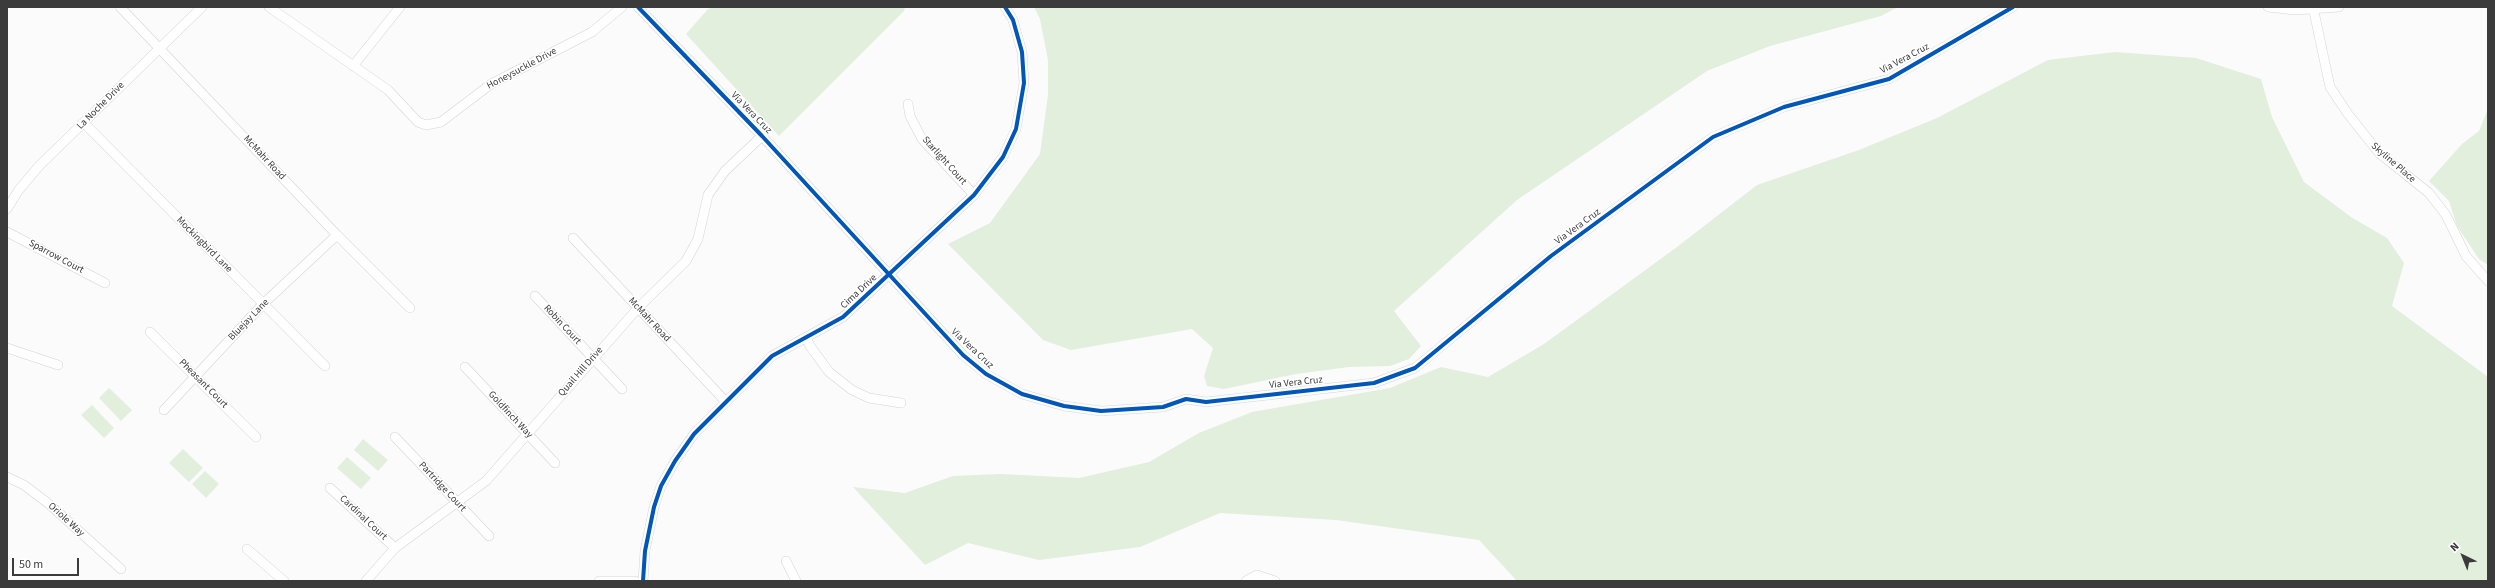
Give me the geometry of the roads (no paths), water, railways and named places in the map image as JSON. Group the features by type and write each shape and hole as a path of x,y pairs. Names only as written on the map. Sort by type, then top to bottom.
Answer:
{"street":[{"name":"McMahr Road","path":"120,7 336,235 410,308"},
{"name":"La Noche Drive","path":"7,209 18,191 39,166 202,7"},
{"name":"Honeysuckle Drive","path":"268,7 388,90 418,122 426,125 441,122 491,84 592,32 622,7"},
{"path":"353,66 400,7"},
{"name":"Via Vera Cruz","path":"638,7 762,136 888,275 964,355 986,374 1022,394 1064,406 1101,411 1163,407 1186,399 1206,402 1374,383 1415,368 1552,256 1713,137 1784,107 1889,79 2013,7"},
{"name":"Cima Drive","path":"644,581 645,551 654,507 661,486 675,461 694,434 772,356 843,317 974,194 1003,157 1016,129 1023,100 1022,52 1013,20 1005,7"},
{"path":"2268,7 2339,7"},
{"name":"Skyline Place","path":"2314,8 2330,87 2348,114 2379,153 2429,193 2446,215 2466,256 2488,281"},
{"name":"Starlight Court","path":"908,104 910,116 922,139 974,194"},
{"name":"Mockingbird Lane","path":"84,123 325,366"},
{"name":"Quail Hill Drive","path":"366,581 395,548 457,504 486,481 638,308 686,261 698,239 708,195 725,171 762,136"},
{"name":"Sparrow Court","path":"7,232 105,283"},
{"name":"Bluejay Lane","path":"164,410 263,304 336,235"},
{"name":"McMahr Road","path":"573,238 726,402"},
{"name":"Robin Court","path":"535,296 622,390"},
{"name":"Pheasant Court","path":"150,332 256,437"},
{"path":"806,337 810,346 829,372 852,390 869,398 901,403"},
{"path":"7,348 58,365"},
{"name":"Goldfinch Way","path":"465,367 555,463"},
{"name":"Partridge Court","path":"395,437 489,536"},
{"name":"Oriole Way","path":"7,477 24,485 48,504 121,569"},
{"name":"Cardinal Court","path":"330,488 395,548"},
{"path":"247,549 284,581"},
{"path":"786,561 796,581"},
{"path":"1246,581 1257,575 1275,581"},
{"path":"599,581 635,581"}]}
